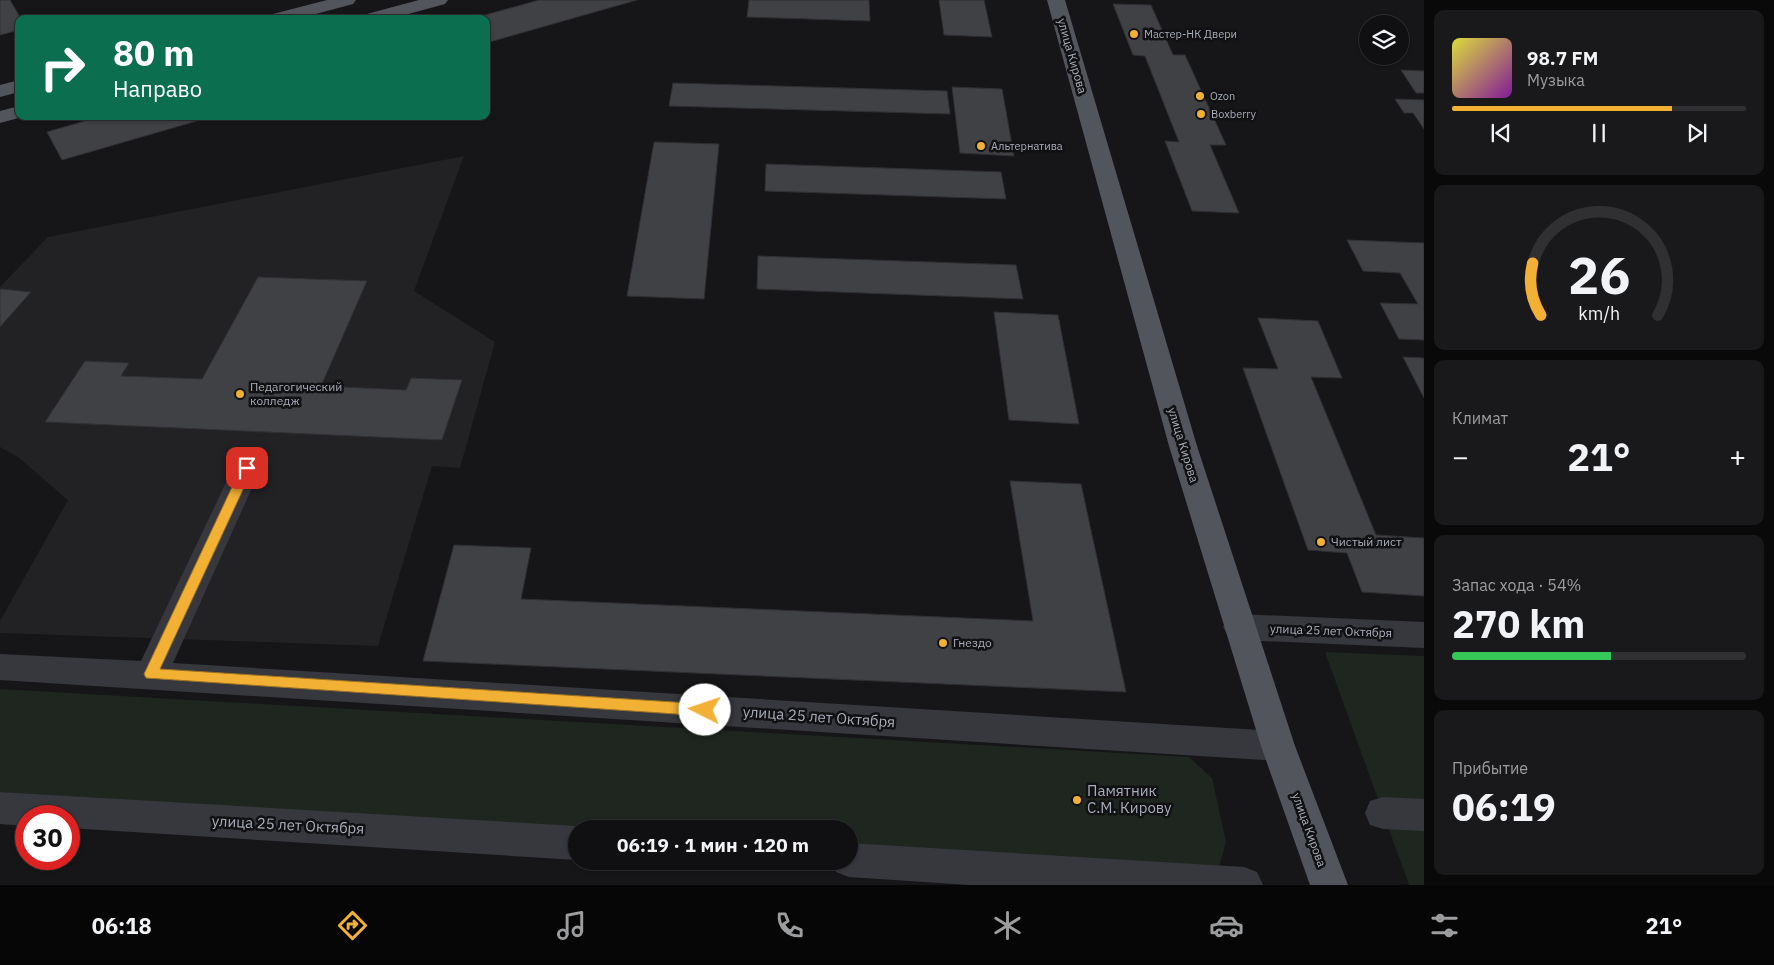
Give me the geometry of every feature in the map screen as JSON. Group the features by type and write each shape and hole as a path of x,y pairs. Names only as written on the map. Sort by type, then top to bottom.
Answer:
{"main road":[{"path":"290,15 347,0"},
{"path":"384,15 439,0"},
{"name":"улица Кирова","path":"1056,0 1183,446 1278,746 1329,885"},
{"path":"0,91 15,87"},
{"path":"0,117 15,113"}],"street":[{"path":"151,674 247,468"},
{"name":"улица 25 лет Октября","path":"1239,627 1424,635"},
{"name":"улица 25 лет Октября","path":"0,667 151,674 1278,746"},
{"name":"улица 25 лет Октября","path":"0,808 568,843"},
{"path":"1383,813 1424,815"},
{"path":"858,861 1244,885"}],"shaded area":[{"name":"Педагогический колледж","path":"464,156 414,291 495,342 460,468 432,466 378,646 0,633 0,621 68,500 18,457 0,447 0,287 48,237"},
{"path":"1325,652 1424,656 1424,885 1409,885"},
{"path":"0,689 1189,757 1212,778 1226,842 1219,867 858,845 858,820 568,820 568,827 0,792"}],"building":[{"path":"0,0 10,0 19,15 15,15 15,31 0,35"},
{"path":"539,0 637,0 490,42 490,15 485,15"},
{"path":"749,0 869,0 870,21 747,17"},
{"path":"939,0 984,0 992,37 944,35"},
{"path":"1113,4 1151,5 1173,55 1185,55 1226,145 1210,145 1239,213 1192,211 1165,141 1179,142 1145,56 1133,55"},
{"path":"1401,70 1424,71 1424,93 1416,93"},
{"path":"673,83 947,91 950,114 669,106"},
{"path":"952,87 1002,89 1014,156 960,153"},
{"path":"1395,99 1424,100 1424,129 1413,113 1404,113"},
{"path":"88,120 200,120 62,160 47,132"},
{"path":"654,142 719,144 704,299 627,296"},
{"path":"766,164 1001,172 1006,199 765,191"},
{"path":"1347,240 1424,243 1424,340 1399,339 1380,303 1418,304 1400,273 1363,271"},
{"path":"758,256 1016,265 1023,299 757,289"},
{"path":"258,277 367,281 321,386 406,390 411,378 462,380 442,440 45,422 85,361 129,363 121,376 202,379"},
{"path":"0,290 31,292 0,327"},
{"path":"994,312 1058,315 1079,424 1009,420"},
{"path":"1258,318 1318,321 1342,378 1311,377 1376,535 1424,538 1424,596 1362,592 1347,553 1308,550 1243,368 1278,369"},
{"path":"1403,357 1424,358 1424,398"},
{"path":"1010,481 1081,484 1126,692 423,661 454,545 531,548 521,599 1033,621"}],"place":[{"name":"Мастер-НК Двери","path":"1134,34"},
{"name":"Ozon","path":"1200,96"},
{"name":"Boxberry","path":"1201,114"},
{"name":"Альтернатива","path":"981,146"},
{"name":"Педагогический колледж","path":"240,394"},
{"name":"Чистый лист","path":"1321,542"},
{"name":"Гнездо","path":"943,643"},
{"name":"Памятник С.М. Кирову","path":"1077,800"}],"route":[{"path":"247,468 151,674 705,710"}]}
